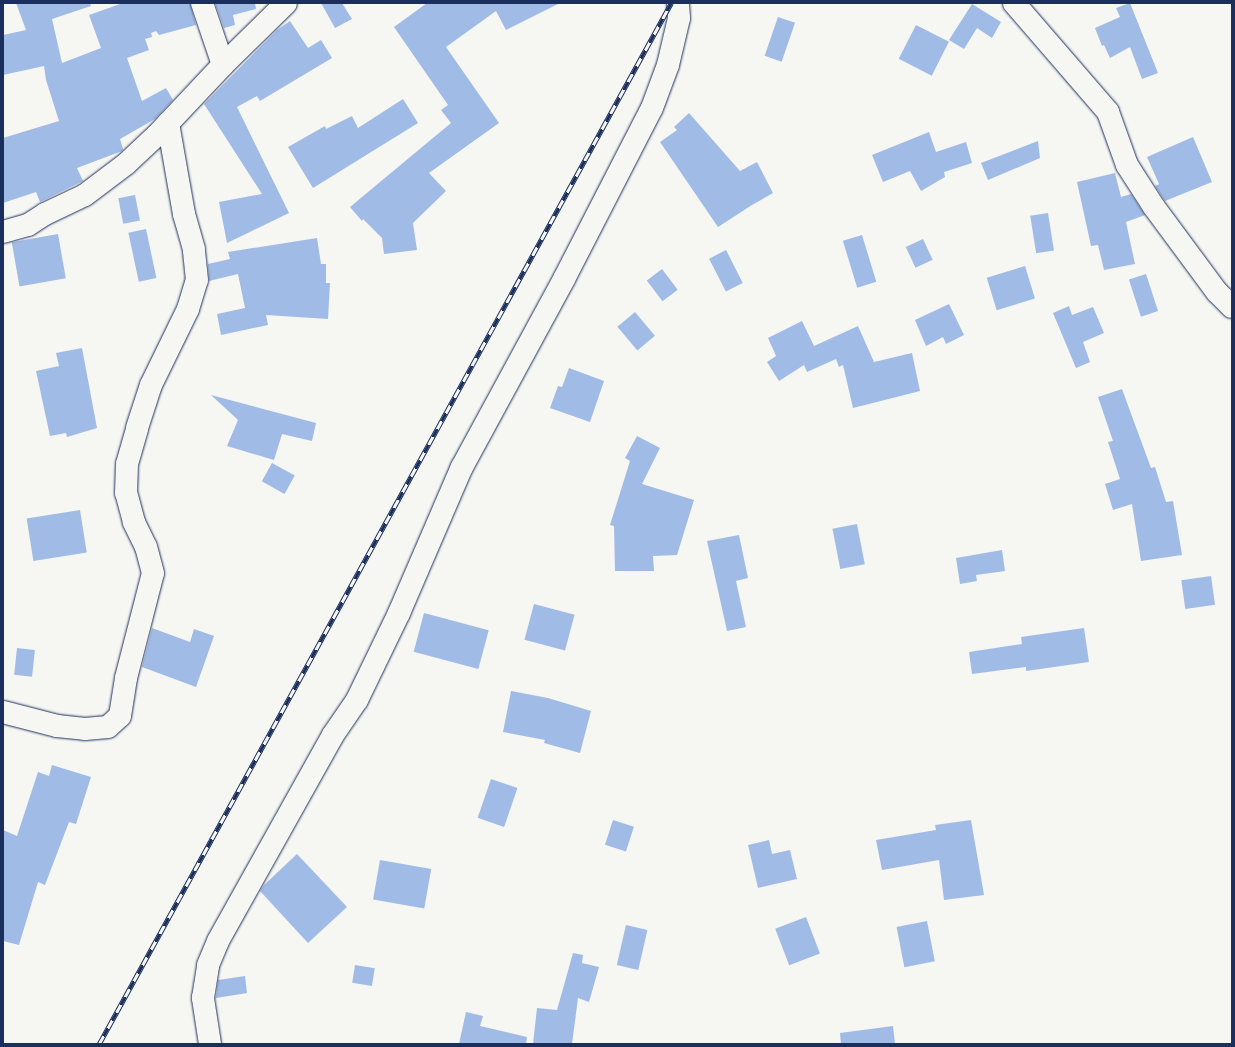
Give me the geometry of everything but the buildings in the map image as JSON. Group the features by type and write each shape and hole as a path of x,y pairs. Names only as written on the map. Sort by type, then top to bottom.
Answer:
{"street":[{"path":"202,3 223,65"},
{"path":"3,232 28,225 45,214 85,195 126,164 286,3"},
{"path":"210,1044 203,998 208,965 218,942 333,735 357,700 399,612 462,467 564,279 652,108 668,65 679,18 678,3"},
{"path":"1014,3 1108,112 1127,165 1154,207 1199,268 1217,292 1232,307"},
{"path":"3,712 57,726 85,729 108,727 120,716 126,678 153,573 146,547 134,522 126,493 127,464 151,385 188,309 197,280 194,249 184,214 168,123"}],"railway":[{"path":"99,1044 671,3"}]}
